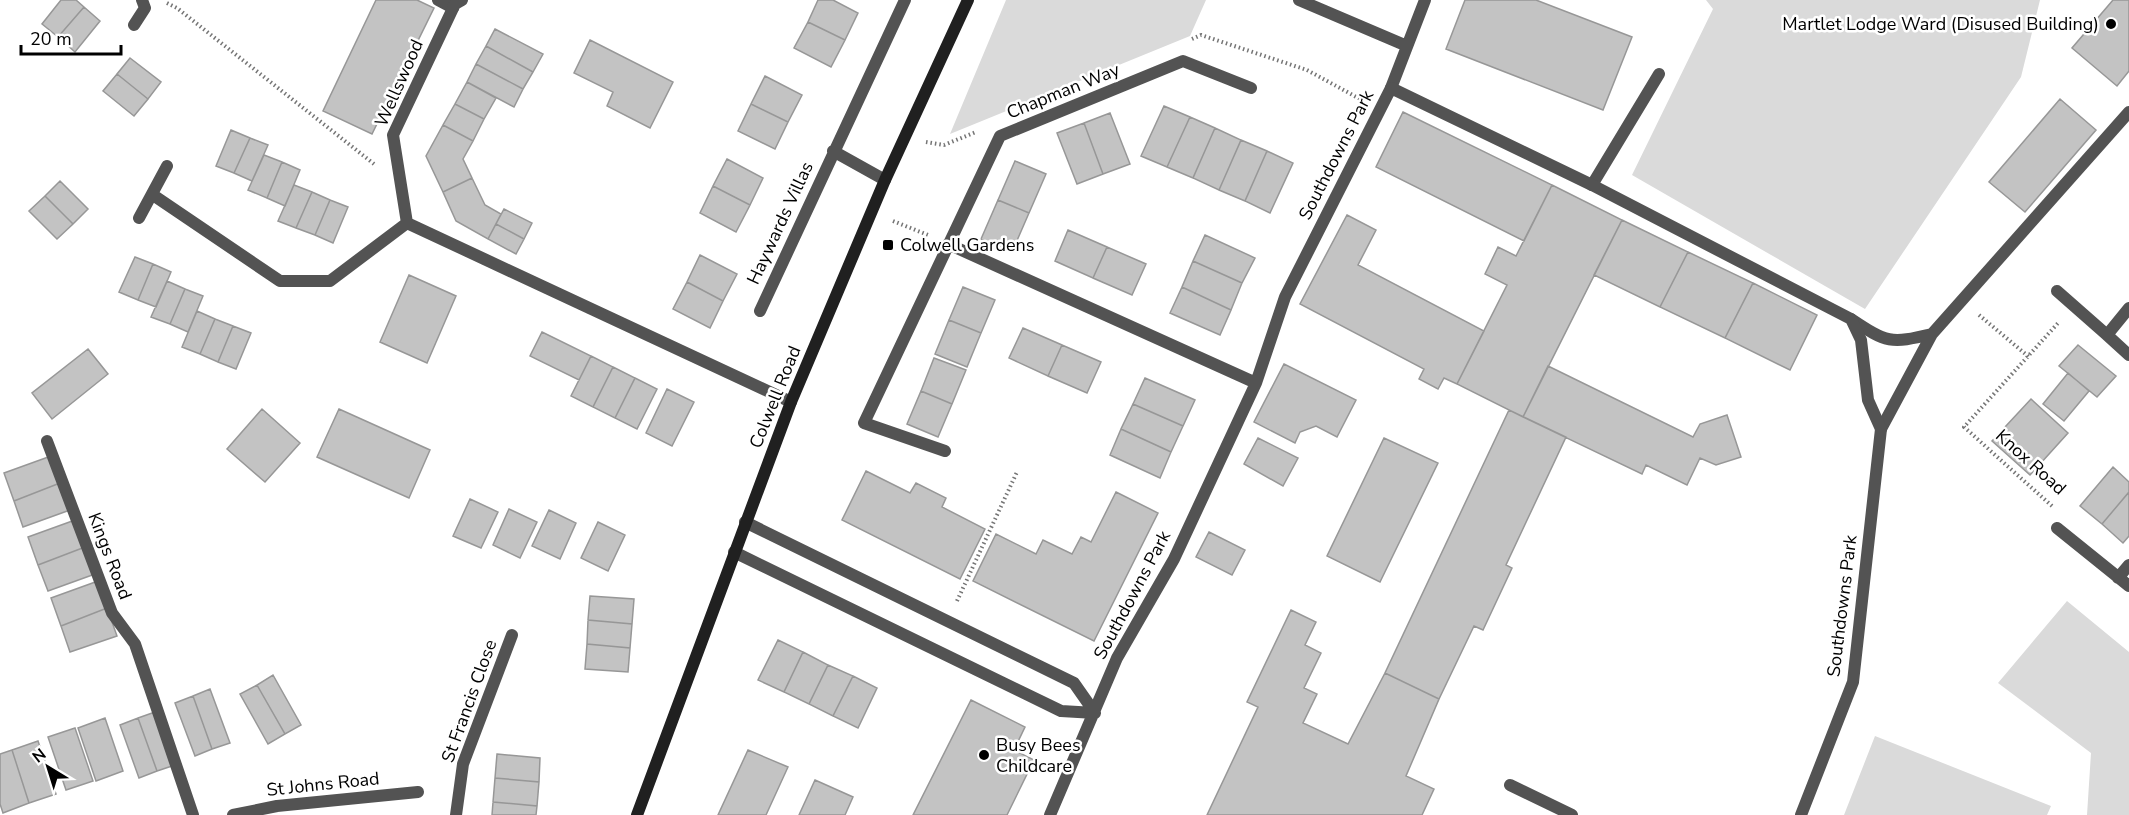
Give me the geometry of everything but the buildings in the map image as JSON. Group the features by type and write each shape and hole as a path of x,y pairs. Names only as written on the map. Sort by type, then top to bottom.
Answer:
{"street":[{"path":"134,25 145,8 142,0"},
{"path":"438,0 457,4"},
{"name":"Haywards Villas","path":"759,310 905,0"},
{"name":"Colwell Road","path":"637,815 791,402 885,180 968,0"},
{"path":"1299,0 1407,46"},
{"path":"1390,88 1425,0"},
{"name":"Wellswood","path":"407,223 393,135 457,4"},
{"name":"Chapman Way","path":"945,451 864,423 1000,136 1183,61 1251,88"},
{"path":"1592,185 1659,74"},
{"name":"Southdowns Park","path":"1050,815 1117,658 1174,559 1256,383 1285,297 1390,88 1592,185 1851,319 1877,337 1897,342 1932,334"},
{"name":"Southdowns Park","path":"1802,815 1853,682 1881,429 1932,334 2129,112"},
{"name":"Haywards Villas","path":"833,151 885,180"},
{"path":"140,218 167,166"},
{"path":"153,195 280,281 330,281 407,223 791,402"},
{"path":"948,244 1256,383"},
{"path":"2057,291 2129,355"},
{"path":"2107,335 2129,308"},
{"path":"1851,319 1861,340 1868,400 1881,429"},
{"name":"Kings Road","path":"47,441 112,613 135,644 193,815"},
{"path":"745,522 1074,684 1095,713"},
{"path":"2057,528 2129,586"},
{"path":"734,552 1061,711 1095,713"},
{"path":"2118,578 2129,565"},
{"name":"St Francis Close","path":"456,815 464,764 512,635"},
{"path":"1510,785 1572,815"},
{"name":"St Johns Road","path":"233,815 277,806 418,792"}],"path":[{"path":"161,0 177,8 401,185"},
{"path":"872,212 948,244"},
{"path":"1962,301 2029,357 2073,305"},
{"name":"Knox Road","path":"2029,357 1964,427 2066,518 2057,528"},
{"path":"947,621 1017,472"}],"shaded area":[{"path":"1006,0 1206,0 1190,36 950,134"},
{"path":"1706,0 2040,0 2021,77 1865,309 1632,175 1713,9"},
{"path":"2067,601 2129,652 2129,815 2087,815 2091,753 1998,683"},
{"path":"1875,736 2051,806 2047,815 1844,815"}],"place":[{"name":"Martlet Lodge Ward (Disused Building)","path":"2111,24"},
{"name":"Colwell Gardens","path":"888,245"},
{"name":"Busy Bees Childcare","path":"984,755"}]}
